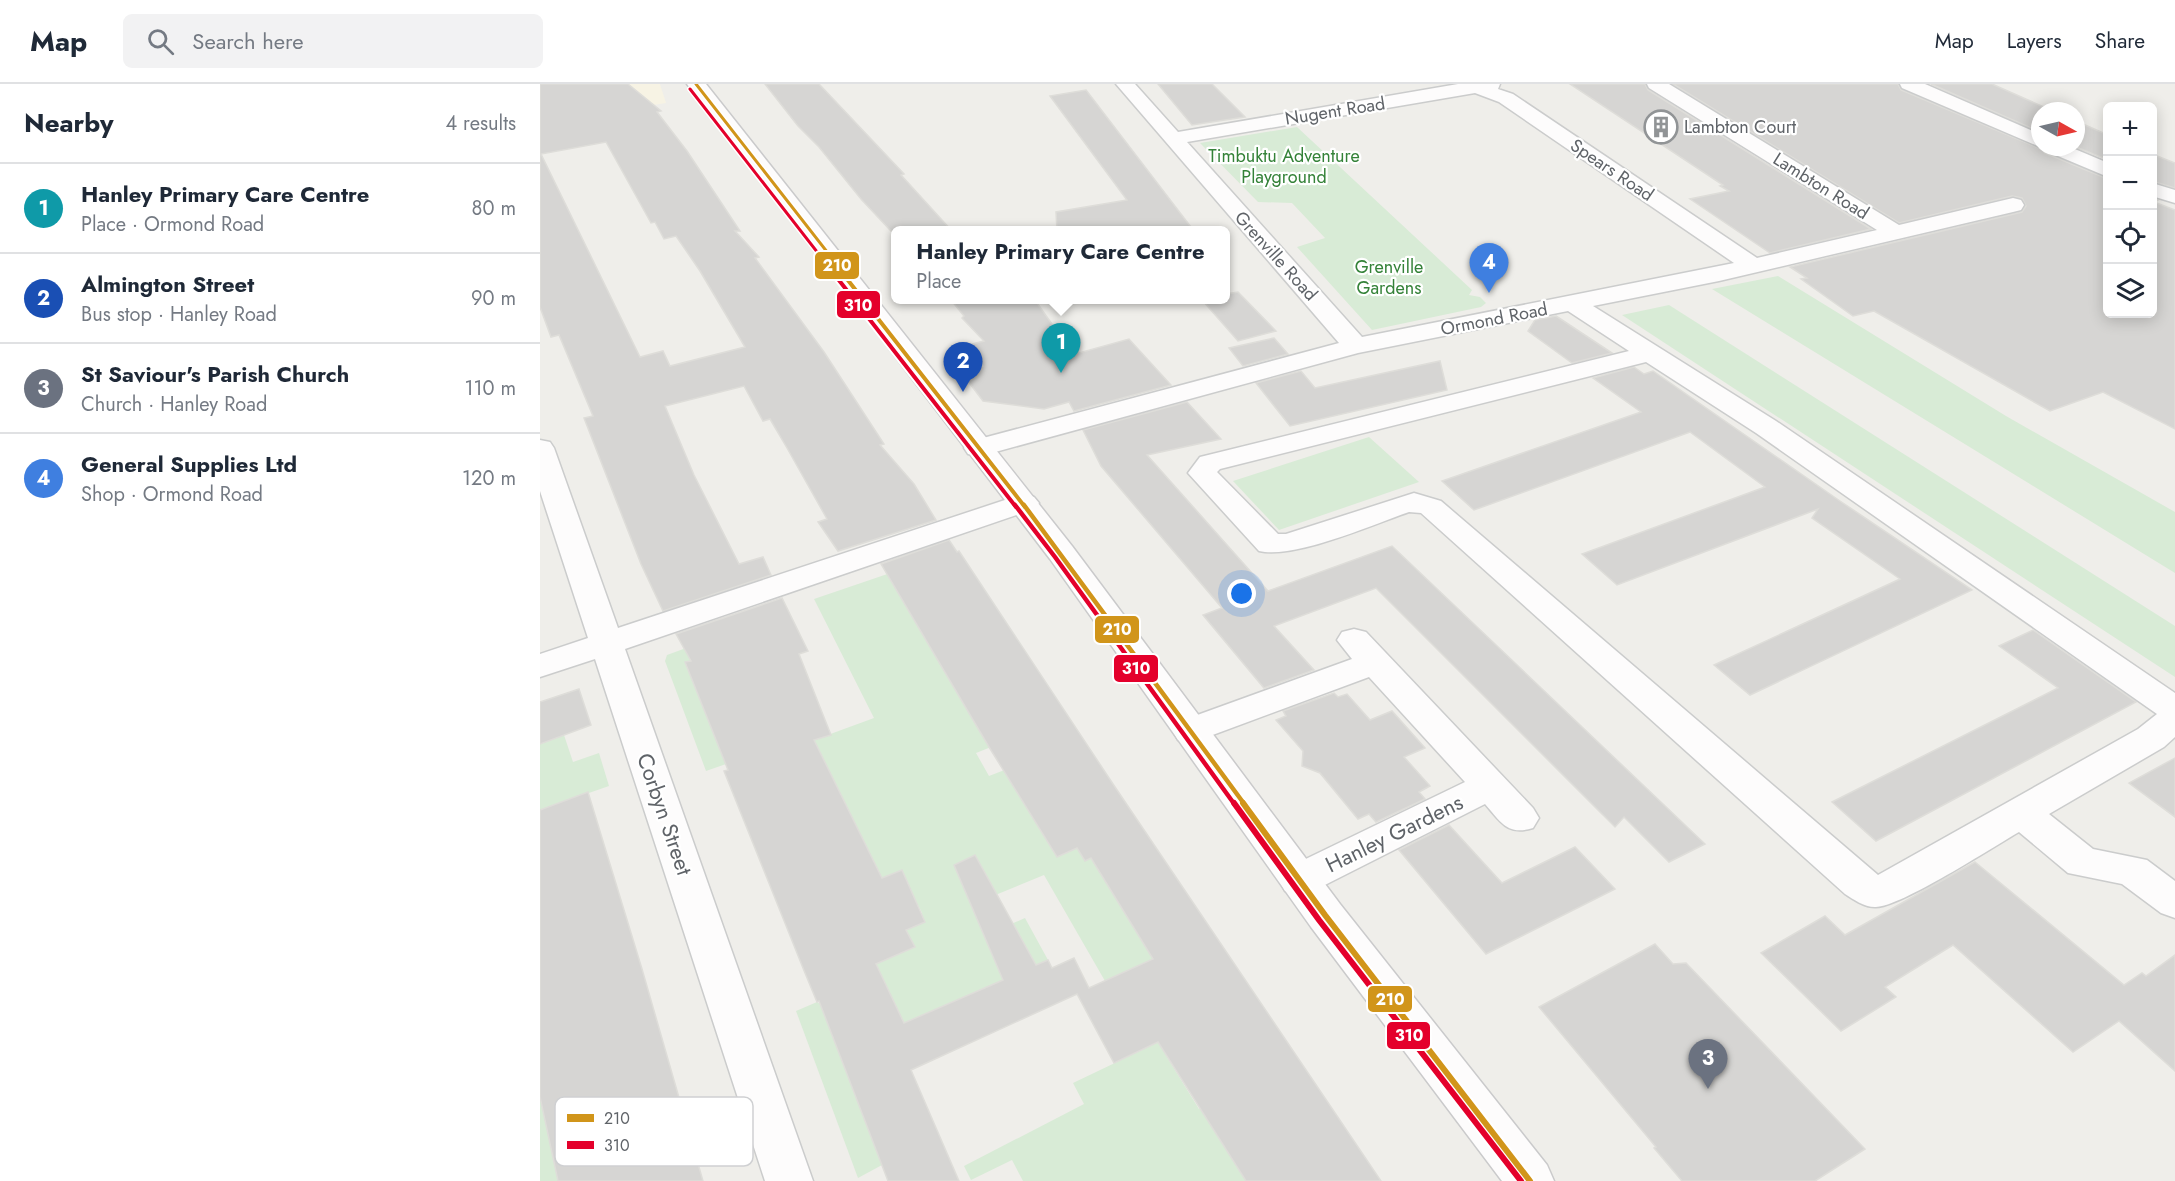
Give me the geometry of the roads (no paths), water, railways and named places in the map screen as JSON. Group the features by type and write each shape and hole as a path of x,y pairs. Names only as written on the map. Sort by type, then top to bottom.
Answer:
{"street":[{"path":"696,84 1108,614 1299,880 1530,1181"},
{"name":"Grenville Road","path":"1125,84 1356,346"},
{"name":"Nugent Road","path":"1172,139 1433,95 1471,86 1499,84"},
{"name":"Lambton Road","path":"1656,84 1895,232"},
{"path":"1909,84 2031,137"},
{"name":"Spears Road","path":"1471,86 1506,98 1753,266"},
{"path":"2074,156 2103,169"},
{"path":"2157,191 2175,197"},
{"name":"Ormond Road","path":"978,448 1356,346 1719,274 2013,205"},
{"path":"1573,304 1766,427 2175,710"},
{"path":"1651,353 1210,463 1202,472 1270,543 1289,543 1414,502 1431,507 1859,883 1875,892 1894,885 2151,738 2175,718"},
{"name":"Corbyn Street","path":"540,448 789,1181"},
{"path":"540,666 1024,504"},
{"name":"Hanley Gardens","path":"1191,731 1364,651 1520,818"},
{"name":"Hanley Gardens","path":"1299,880 1489,786"},
{"path":"2020,812 2082,862 2133,871 2175,902"}],"place":[{"name":"Lambton Court","path":"1661,127"},
{"name":"General Supplies Ltd","path":"1489,293"},
{"name":"Hanley Primary Care Centre","path":"1061,373"},
{"name":"Almington Street","path":"963,392"},
{"name":"St Saviour's Parish Church","path":"1708,1089"}],"park label":[{"name":"Timbuktu Adventure Playground","path":"1284,166"},
{"name":"Grenville Gardens","path":"1389,277"}]}
